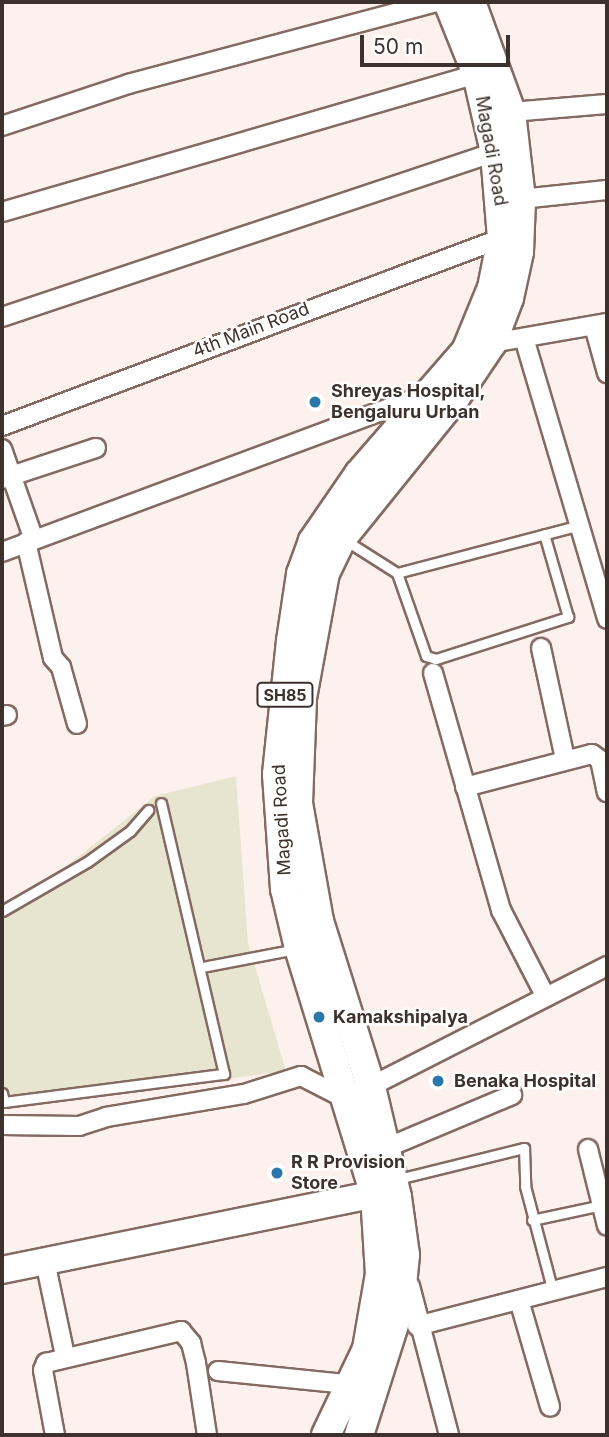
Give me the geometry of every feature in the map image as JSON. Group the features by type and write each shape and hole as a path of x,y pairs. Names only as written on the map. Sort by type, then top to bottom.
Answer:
{"main road":[{"name":"Magadi Road","path":"326,1435 367,1349 380,1274 388,1188 386,1147 371,1087 319,921 298,803 302,698 325,573 342,538 445,395 492,288 502,238 495,152 477,74 448,2"},
{"name":"Magadi Road","path":"359,1435 400,1306 405,1255 388,1188 346,1099 299,948 285,889 277,774 301,574 313,541 359,474 445,395 492,343 509,298 519,252 521,199 511,112 471,2"}],"street":[{"path":"2,126 128,84 437,2"},
{"path":"2,212 477,74"},
{"path":"511,112 607,104"},
{"path":"2,317 495,152"},
{"path":"521,199 607,190"},
{"name":"4th Main Road","path":"4,419 502,238"},
{"path":"492,343 601,325 607,373"},
{"path":"524,338 576,526 607,619"},
{"path":"2,552 445,395"},
{"path":"6,477 96,447"},
{"path":"2,449 6,477 30,541 53,659 61,667 77,724"},
{"path":"541,648 565,759"},
{"path":"433,673 501,910 547,997"},
{"path":"465,787 565,759 598,755 607,792"},
{"path":"2,1125 79,1126 106,1117 244,1094 301,1076 346,1099 607,966"},
{"path":"386,1147 512,1095"},
{"path":"588,1149 607,1226"},
{"path":"2,1270 388,1188"},
{"path":"405,1255 417,1326 449,1435"},
{"path":"45,1261 65,1356"},
{"path":"417,1326 607,1278"},
{"path":"519,1300 550,1407"},
{"path":"55,1435 43,1370 46,1363 65,1356 181,1331 191,1343 207,1435"},
{"path":"218,1371 348,1384"}],"lane":[{"path":"397,573 576,526"},
{"path":"342,538 397,573 426,656 436,659 568,617 544,534"},
{"path":"2,1093 4,1102 224,1074 202,967 161,803"},
{"path":"2,911 86,862 131,831 148,810"},
{"path":"202,967 299,948"},
{"path":"388,1188 524,1148 532,1220 553,1292"},
{"path":"532,1220 602,1205"}],"shaded area":[{"path":"236,776 248,943 286,1071 2,1108 2,907 50,879 155,796"}],"place":[{"name":"Shreyas Hospital, Bengaluru Urban","path":"315,402"},
{"name":"Kamakshipalya","path":"319,1017"},
{"name":"Benaka Hospital","path":"438,1081"},
{"name":"R R Provision Store","path":"277,1173"}]}
